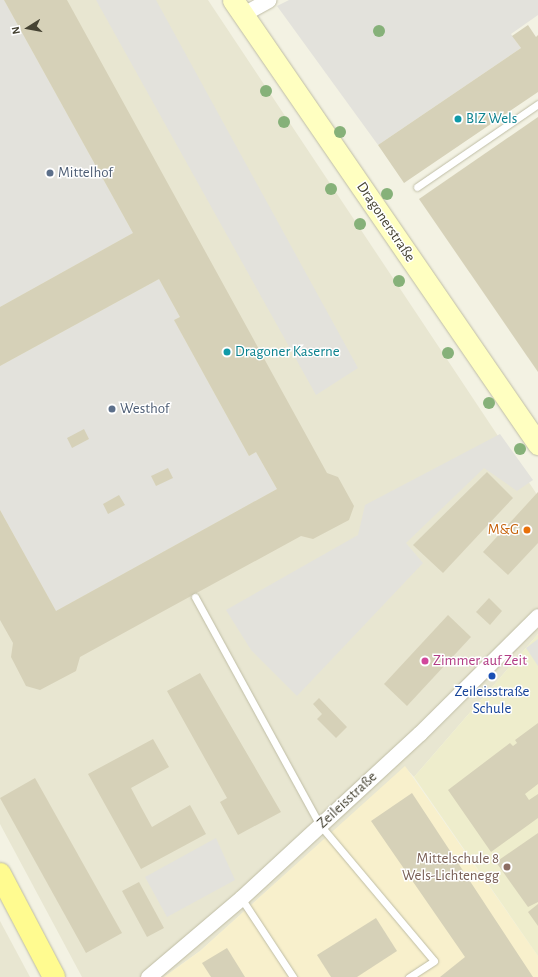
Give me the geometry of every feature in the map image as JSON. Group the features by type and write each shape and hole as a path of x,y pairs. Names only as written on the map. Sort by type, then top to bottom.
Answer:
{"main road":[{"name":"Dragonerstraße","path":"238,7 538,444"},
{"path":"0,874 54,977"}],"street":[{"path":"238,7 268,0"},
{"name":"Zeileisstraße","path":"148,977 241,898 320,825 472,683 538,616"}],"lane":[{"path":"417,187 538,104"},
{"path":"195,597 320,825 434,961 409,977"},
{"path":"241,898 293,977"}],"shaded area":[{"path":"0,0 208,0 538,496 538,634 414,777 405,767 200,951 164,977 82,977 0,824"},
{"name":"Mittelhof","path":"0,0 4,0 133,233 0,307"},
{"path":"96,0 156,0 358,368 316,395"},
{"path":"289,0 538,0 538,15 511,34 521,48 378,145 277,6"},
{"name":"Westhof","path":"159,279 180,317 174,320 249,456 256,452 277,489 56,611 0,510 0,366"},
{"path":"500,434 533,480 517,491 484,468 406,543 423,563 297,696 251,650 226,610 358,535 365,505"},
{"name":"Mittelschule 8 Wels-Lichtenegg","path":"538,634 538,956 414,777"},
{"path":"538,639 538,666 526,648"},
{"path":"405,766 538,956 538,977 164,977 200,951"},
{"path":"216,838 235,880 167,917 145,877"},
{"path":"0,921 30,977 0,977"}],"building":[{"name":"Dragoner Kaserne","path":"4,0 67,0 327,473 338,477 354,506 349,520 313,539 301,536 80,657 76,671 40,690 26,686 11,657 13,643 0,620 0,510 56,611 277,489 256,452 249,456 174,320 180,317 159,279 0,366 0,307 133,233"},
{"name":"BIZ Wels","path":"528,25 536,37 538,35 538,92 404,183 378,145 521,48 512,36"},
{"path":"538,117 538,372 419,199"},
{"path":"84,429 89,439 72,448 67,438"},
{"path":"168,468 173,478 156,486 151,476"},
{"path":"487,472 513,498 443,573 413,545"},
{"path":"538,492 538,543 508,575 483,552"},
{"path":"119,495 125,505 108,514 103,504"},
{"path":"489,598 502,611 490,625 476,612"},
{"path":"448,615 471,637 407,706 384,684"},
{"path":"200,673 281,812 238,835 220,802 227,798 167,691"},
{"path":"319,698 347,727 336,738 317,719 322,714 313,704"},
{"path":"538,723 538,784 525,794 529,800 538,794 538,818 491,852 448,790 510,743 513,746 517,743 515,740"},
{"path":"153,739 169,767 131,788 152,827 190,805 206,834 141,869 88,774"},
{"path":"35,778 122,933 86,953 0,798"},
{"path":"412,793 533,977 440,977 465,957 371,821"},
{"path":"538,833 538,902 528,907 496,862"},
{"path":"139,882 164,928 147,937 122,891"},
{"path":"538,904 538,926 528,912"},
{"path":"376,918 397,951 357,977 331,977 317,955"},
{"path":"227,948 245,977 211,977 202,963"}],"place":[{"name":"BIZ Wels","path":"458,119"},
{"name":"Mittelhof","path":"50,173"},
{"name":"Dragoner Kaserne","path":"227,352"},
{"name":"Westhof","path":"112,409"},
{"name":"M&G","path":"527,530"},
{"name":"Zimmer auf Zeit","path":"425,661"},
{"name":"Zeileisstraße Schule","path":"492,676"},
{"name":"Mittelschule 8 Wels-Lichtenegg","path":"507,867"}]}
